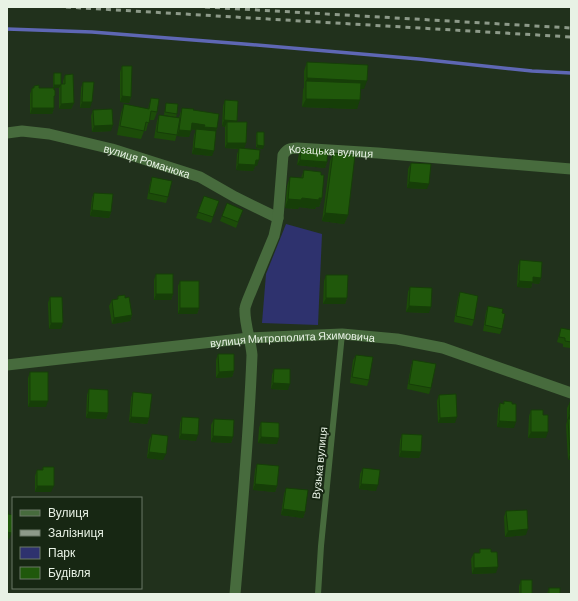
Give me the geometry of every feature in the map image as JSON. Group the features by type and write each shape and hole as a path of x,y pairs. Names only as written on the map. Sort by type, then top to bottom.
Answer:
{"street":[{"name":"вулиця Романюка","path":"7,133 22,131 49,134 112,149 200,177 235,197 278,218"},
{"name":"Козацька вулиця","path":"235,594 250,410 252,355 245,309 274,236 278,218 283,155 290,148 297,148 378,153 571,169"},
{"name":"вулиця Митрополита Яхимовича","path":"7,365 250,338 342,334 396,339 443,348 571,393"}],"lane":[{"name":"Вузька вулиця","path":"318,594 342,334"}],"green space":[{"path":"286,224 322,234 318,325 262,323 266,274"}],"building":[{"path":"307,62 368,65 367,81 307,78"},
{"path":"122,66 132,66 131,97 122,96"},
{"path":"54,73 61,73 61,85 54,85"},
{"path":"73,74 74,103 61,104 61,84 65,84 65,75"},
{"path":"306,81 361,83 360,100 306,99"},
{"path":"83,82 94,82 92,102 82,102"},
{"path":"39,85 39,88 54,88 54,108 32,108 32,88"},
{"path":"8,87 8,110 7,110"},
{"path":"151,98 159,99 157,112 151,111 149,123 146,122 144,131 120,126 124,104 149,109"},
{"path":"225,100 238,101 237,121 224,120"},
{"path":"166,103 178,104 177,114 165,112"},
{"path":"182,108 219,114 217,128 204,127 205,125 192,123 191,131 179,130"},
{"path":"112,109 113,125 94,126 93,110"},
{"path":"159,115 180,118 177,135 157,132"},
{"path":"227,122 247,122 246,143 227,143"},
{"path":"196,129 216,131 214,151 194,148"},
{"path":"257,132 264,132 264,146 257,145"},
{"path":"239,148 260,150 259,160 256,160 255,165 238,164"},
{"path":"301,148 328,150 327,162 300,160"},
{"path":"333,153 355,155 348,215 325,213"},
{"path":"411,163 431,164 429,184 409,182"},
{"path":"304,170 321,172 321,175 324,175 322,198 319,198 319,200 302,198 301,200 288,199 290,177 303,178"},
{"path":"152,177 172,181 168,197 149,193"},
{"path":"94,193 113,194 111,212 92,210"},
{"path":"204,196 219,201 213,217 198,212"},
{"path":"227,203 243,210 238,222 222,216"},
{"path":"520,260 542,262 541,278 533,277 533,282 519,281"},
{"path":"156,274 173,274 173,294 156,294"},
{"path":"326,275 348,275 347,298 326,298"},
{"path":"180,281 199,281 199,308 180,308"},
{"path":"410,287 432,288 431,307 409,306"},
{"path":"460,292 478,296 474,320 456,316"},
{"path":"125,295 125,298 129,297 132,315 114,318 112,300 118,299 118,296"},
{"path":"50,297 62,297 63,323 51,323"},
{"path":"488,306 503,309 502,313 505,314 502,329 485,325"},
{"path":"561,328 571,330 571,342 565,341 565,338 559,337"},
{"path":"218,354 234,354 234,371 219,372"},
{"path":"356,355 373,357 369,380 352,377"},
{"path":"413,360 436,364 431,388 409,384"},
{"path":"274,369 290,369 290,384 273,383"},
{"path":"30,372 48,372 48,401 30,401"},
{"path":"89,389 108,390 108,413 88,412"},
{"path":"133,392 152,394 149,418 131,417"},
{"path":"456,394 457,417 440,418 439,395"},
{"path":"504,401 516,404 516,422 499,421 500,403 504,404"},
{"path":"570,402 571,415 569,415"},
{"path":"531,410 543,410 543,415 548,415 548,432 531,432"},
{"path":"182,417 199,418 198,435 181,434"},
{"path":"214,419 234,420 233,437 213,436"},
{"path":"568,419 571,419 571,454 570,454"},
{"path":"261,422 279,423 279,438 261,437"},
{"path":"152,434 168,436 166,454 149,452"},
{"path":"402,434 422,435 421,452 401,451"},
{"path":"257,464 279,466 277,486 255,484"},
{"path":"43,467 54,467 54,486 37,486 37,470 43,470"},
{"path":"363,468 380,470 378,485 361,484"},
{"path":"286,488 308,490 305,512 283,509"},
{"path":"527,510 528,529 508,531 506,511"},
{"path":"8,511 8,514 12,515 12,533 7,532"},
{"path":"480,549 491,549 491,552 497,552 498,567 474,568 474,553 480,553"},
{"path":"521,580 532,580 532,594 521,594"},
{"path":"549,588 560,588 560,594 549,594"}],"waterway":[{"path":"7,29 92,32 419,59 532,71 571,73"}],"railway":[{"path":"66,7 571,37"},
{"path":"205,7 571,28"}]}
